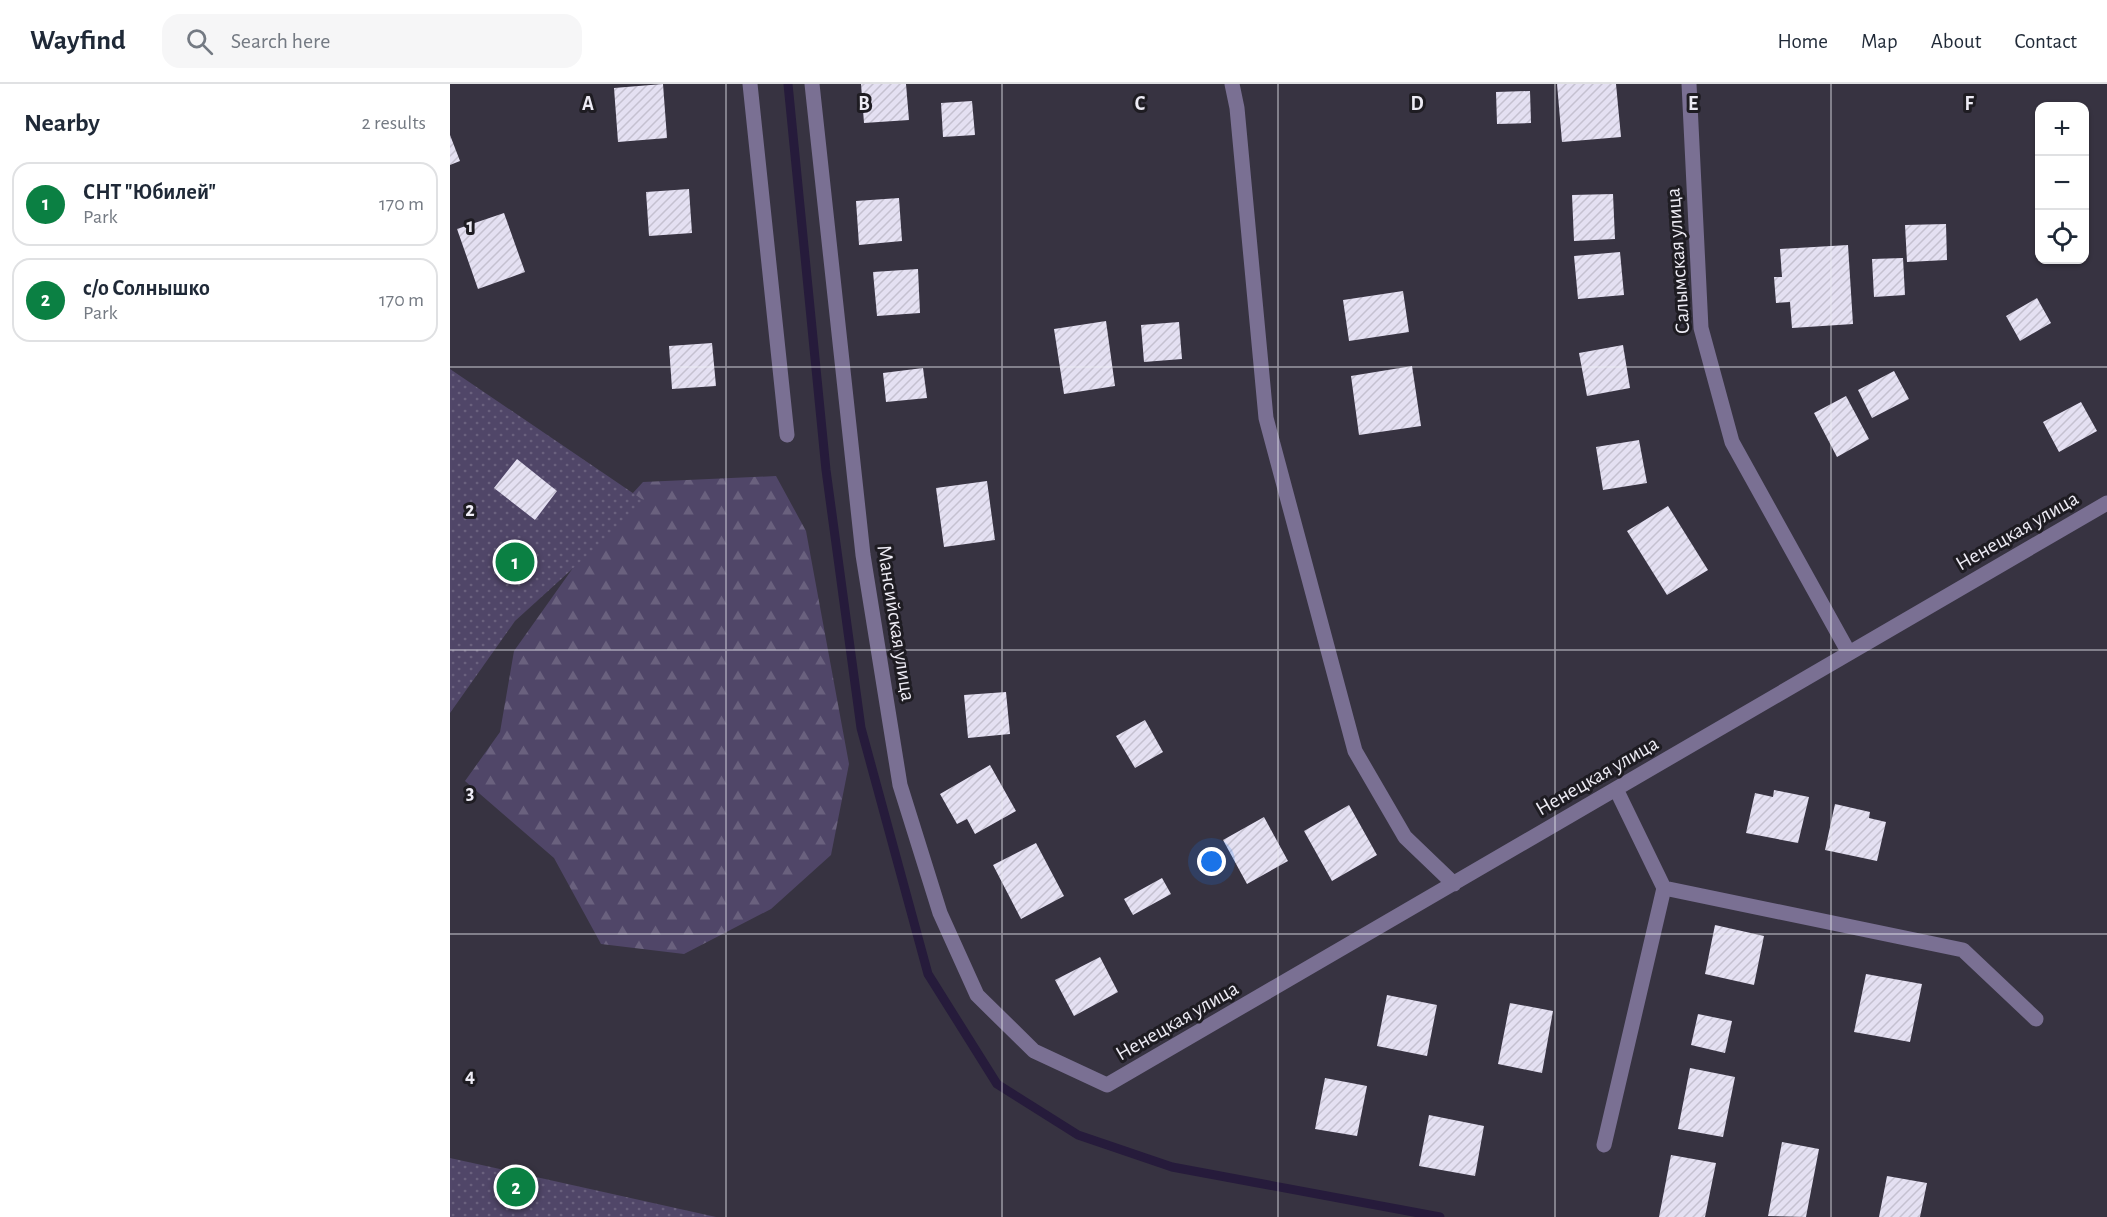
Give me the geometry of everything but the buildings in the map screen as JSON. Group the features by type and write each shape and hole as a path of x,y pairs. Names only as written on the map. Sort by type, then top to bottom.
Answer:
{"street":[{"path":"750,84 787,435"},
{"name":"Мансийская улица","path":"812,84 863,555 900,785 940,913 977,995 1034,1051 1107,1085"},
{"path":"1232,84 1266,418 1355,752 1405,837 1454,884"},
{"name":"Салымская улица","path":"1689,84 1701,328 1732,442 1849,653"},
{"name":"Ненецкая улица","path":"1107,1085 2107,503"},
{"path":"1604,1145 1664,888 1616,789"},
{"path":"1664,888 1963,950 2036,1019"}],"green space":[{"path":"450,369 646,502 515,621 450,713"},
{"path":"776,476 806,531 849,764 831,855 771,909 684,954 601,944 554,858 465,781 500,732 514,651 602,527 643,482"},
{"path":"450,1158 716,1217 450,1217"}],"waterway":[{"path":"788,84 826,470 861,728 928,974 997,1084 1078,1135 1172,1167 1440,1217"}],"place":[{"name":"СНТ \"Юбилей\"","path":"515,562"},
{"name":"с/о Солнышко","path":"516,1187"}]}
